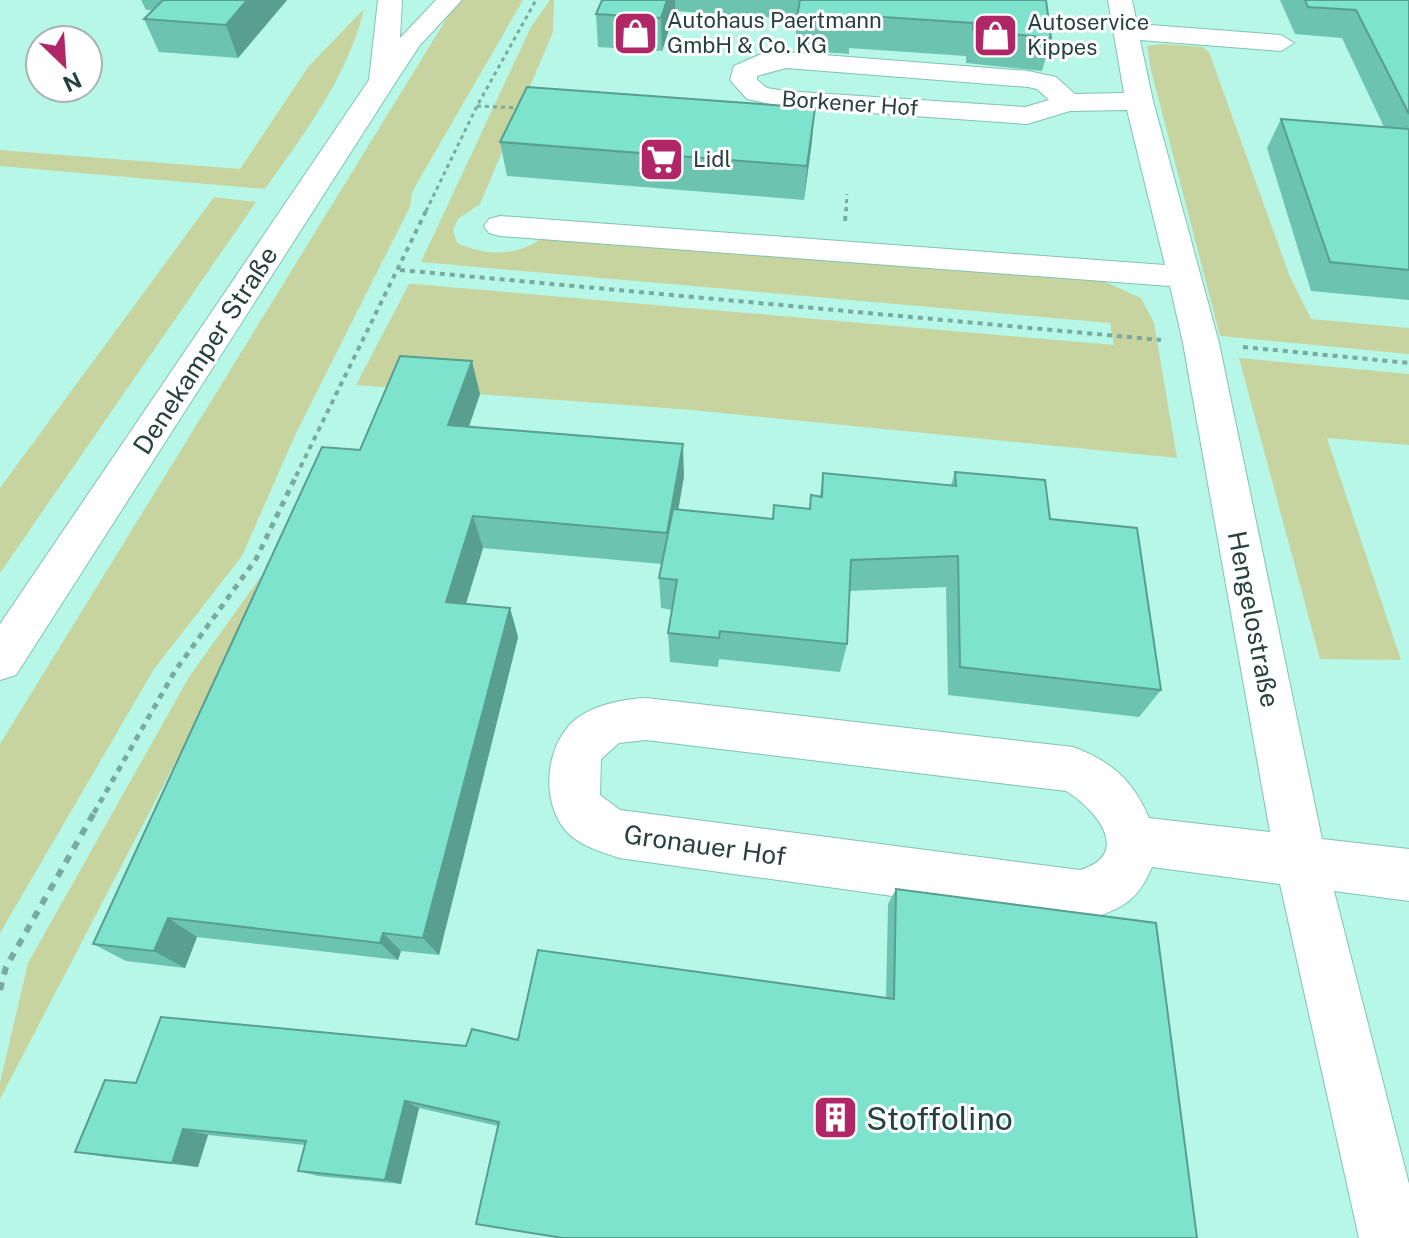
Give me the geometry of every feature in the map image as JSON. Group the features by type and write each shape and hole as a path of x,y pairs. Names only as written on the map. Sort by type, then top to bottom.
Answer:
{"street":[{"path":"383,80 390,0"},
{"name":"Denekamper Straße","path":"411,40 410,21 418,0"},
{"name":"Denekamper Straße","path":"0,661 383,80 411,40 450,0"},
{"path":"1123,15 1281,43"},
{"name":"Hengelostraße","path":"1123,15 1139,101 1201,343 1301,861 1391,1238"},
{"name":"Borkener Hof","path":"1068,103 1046,83 985,74 768,61 743,72 742,80 748,89 762,96 801,101 1027,116 1068,103 1139,101"},
{"path":"500,226 1186,277"},
{"name":"Gronauer Hof","path":"646,719 1073,769 1100,782 1121,806 1133,840 1130,867 1108,888 1080,896 619,834 596,825 580,810 573,778 579,754 593,732 619,720 646,719"},
{"path":"1133,840 1409,875"}],"path":[{"path":"0,990 6,967 175,671 256,559 400,270 477,106 536,0"},
{"path":"477,106 534,109"},
{"path":"400,270 1409,363"}],"green space":[{"path":"458,0 523,0 412,192 410,207 296,433 242,556 154,669 0,933 0,744"},
{"path":"550,0 554,0 553,32 480,204 458,219 453,230 457,243 479,250 501,252 522,249 542,238 1103,281 1141,298 1154,323 1177,458 692,410 356,385 409,284 1114,345 1110,323 421,262 531,27"},
{"path":"364,9 357,34 336,81 265,189 0,166 0,150 240,169 308,67"},
{"path":"1147,46 1203,47 1209,52 1290,277 1311,319 1409,328 1409,354 1220,336 1151,70"},
{"path":"214,197 256,202 0,573 0,488"},
{"path":"1239,358 1409,374 1409,445 1327,438 1401,660 1320,659"},
{"path":"267,568 274,573 0,1099 0,1083 28,963 189,677"}],"building":[{"path":"163,0 247,0 226,25 144,19"},
{"path":"602,0 667,0 661,18 596,14"},
{"path":"800,0 1046,0 1051,38 973,30 973,23 853,15 853,21 797,17"},
{"path":"1305,0 1409,0 1409,114 1356,10 1308,7"},
{"path":"527,87 815,108 807,166 500,142"},
{"path":"1281,119 1409,129 1409,270 1330,262"},
{"path":"400,356 472,361 448,425 683,444 667,533 473,516 446,602 510,608 423,938 383,933 380,943 168,918 154,951 93,944 322,447 360,450"},
{"path":"955,472 1045,480 1050,519 1137,528 1161,690 960,667 958,556 851,560 847,644 720,631 719,638 668,633 677,580 659,578 673,509 773,519 774,505 810,509 811,495 822,497 823,473 956,486"},
{"name":"Stoffolino","path":"896,889 1156,923 1197,1238 563,1238 476,1224 499,1122 405,1101 385,1180 298,1171 306,1141 183,1129 172,1163 75,1152 105,1080 136,1083 161,1017 466,1046 472,1029 518,1040 538,950 894,999"}],"place":[{"name":"Autohaus Paertmann GmbH & Co. KG","path":"636,33"},
{"name":"Autoservice Kippes","path":"996,35"},
{"name":"Lidl","path":"662,159"},
{"name":"Stoffolino","path":"835,1118"}]}
